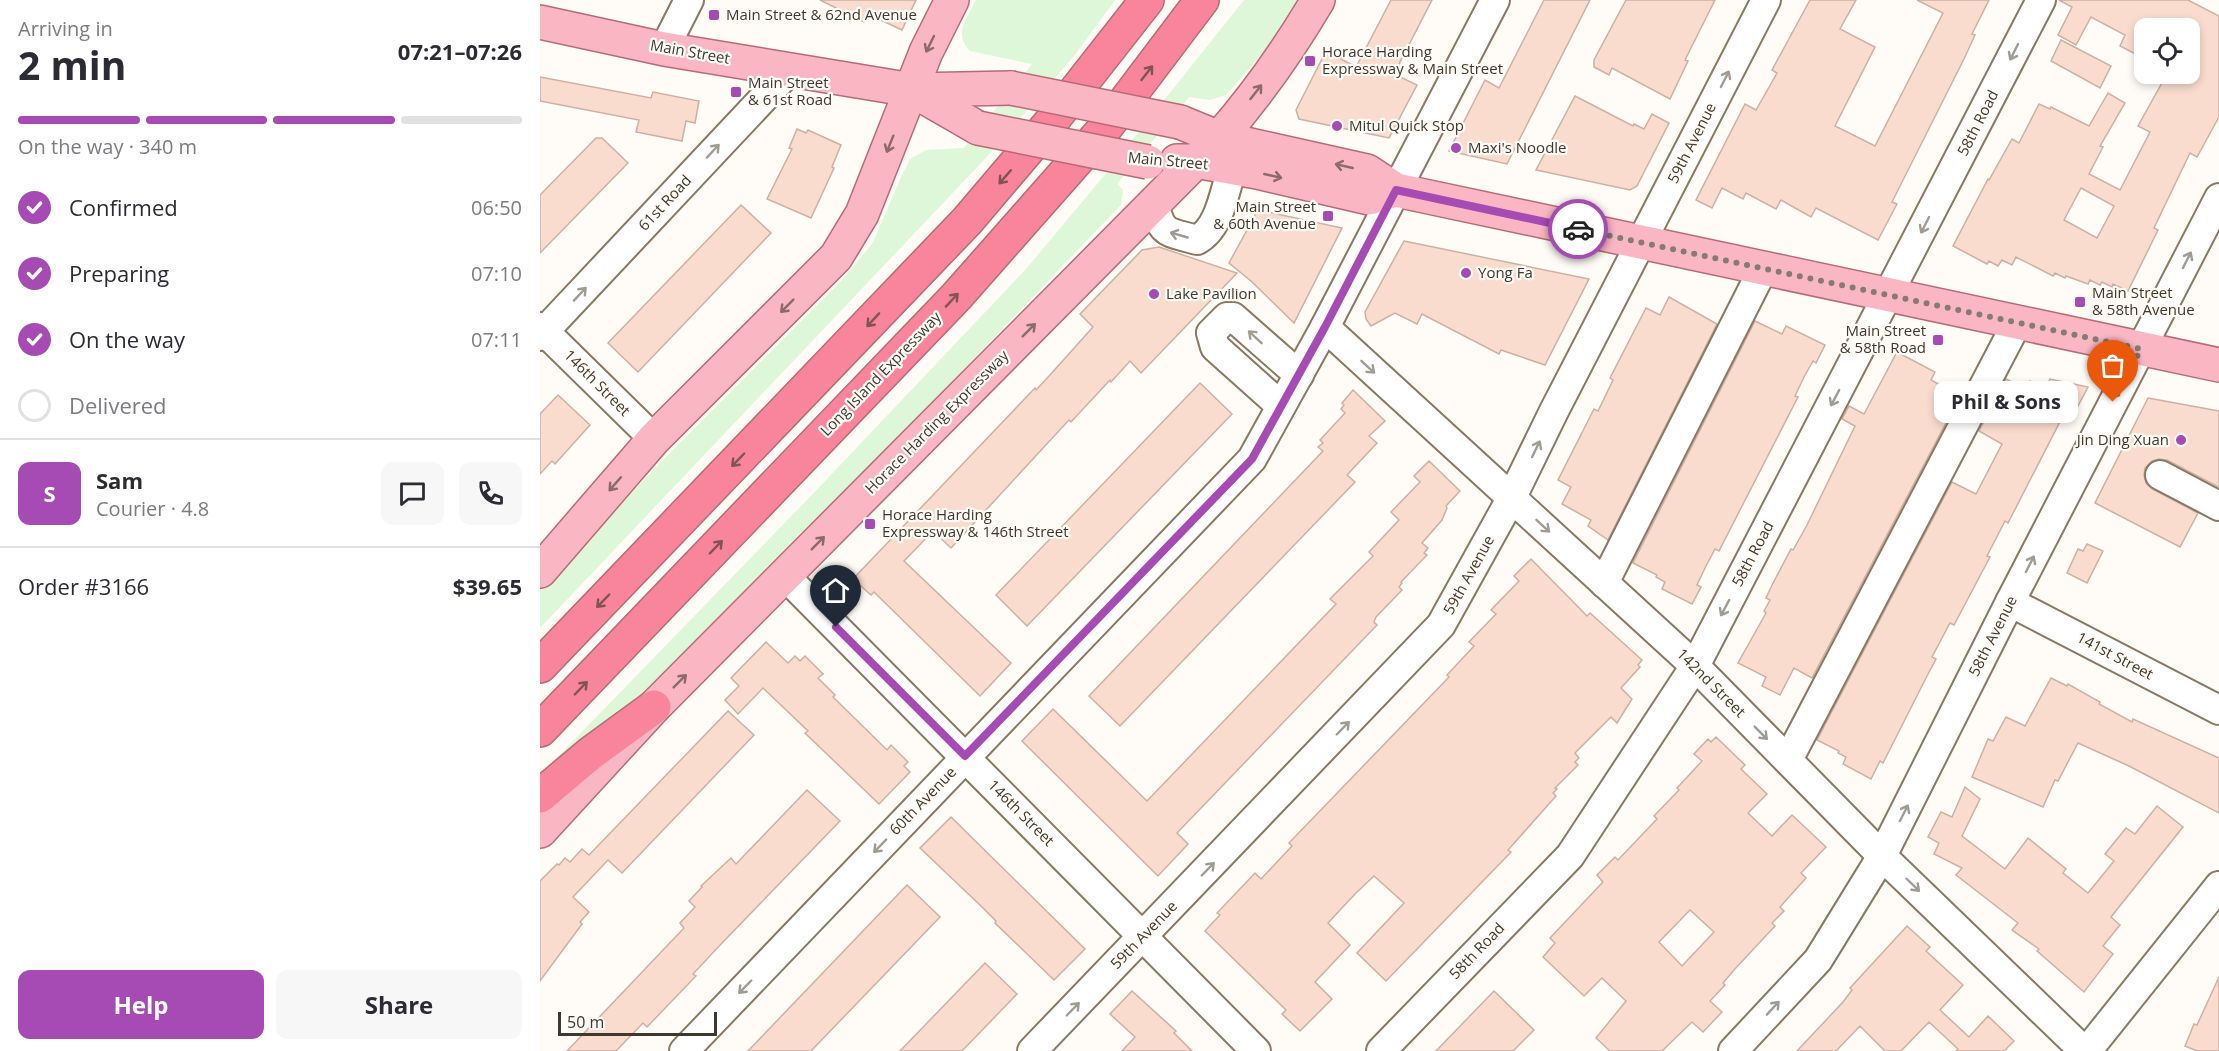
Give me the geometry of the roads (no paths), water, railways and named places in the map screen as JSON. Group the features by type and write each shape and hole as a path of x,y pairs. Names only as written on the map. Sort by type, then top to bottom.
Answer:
{"highway":[{"path":"540,666 967,220 1052,121 1147,0"},
{"name":"Long Island Expressway","path":"540,730 994,254 1106,127 1202,0"},
{"path":"540,796 591,753 654,708"}],"main road":[{"path":"540,571 654,440 836,257 862,214 926,52 952,0"},
{"name":"Horace Harding Expressway","path":"540,831 654,708 1220,138 1275,68 1317,0"},
{"name":"Main Street","path":"540,22 664,49 912,90 1011,88 1180,122 1220,138 1367,171 1396,190 2219,365"},
{"name":"Main Street","path":"912,90 978,128 1148,162 1195,161 1257,172 1369,198 1396,190"}],"street":[{"path":"664,49 689,0"},
{"name":"60th Avenue","path":"684,1051 1252,459 1325,327 1495,0"},
{"name":"59th Avenue","path":"1032,1051 1441,625 1512,497 1766,0"},
{"name":"58th Road","path":"1381,1051 1570,856 1695,666 2041,0"},
{"name":"61st Road","path":"542,332 791,69"},
{"path":"1154,203 1158,220 1164,230 1197,240 1207,234 1213,225 1232,169"},
{"name":"58th Avenue","path":"1733,1051 1818,960 1882,856 2010,602 2219,198"},
{"path":"1604,583 1764,269"},
{"path":"1281,406 1215,346 1211,333 1227,317 1233,317 1299,375"},
{"path":"1788,760 2017,323"},
{"name":"142nd Street","path":"1325,327 1695,666 1882,856 2085,1051"},
{"name":"146th Street","path":"542,332 654,440"},
{"path":"2160,475 2219,506"},
{"name":"146th Street","path":"785,576 1256,1051"},
{"name":"141st Street","path":"2010,602 2219,710"},
{"path":"2085,1051 2219,886"}],"place":[{"name":"Main Street & 62nd Avenue","path":"714,15"},
{"name":"Horace Harding Expressway & Main Street","path":"1310,61"},
{"name":"Main Street & 61st Road","path":"736,92"},
{"name":"Mitul Quick Stop","path":"1337,126"},
{"name":"Maxi's Noodle","path":"1456,148"},
{"name":"Main Street & 60th Avenue","path":"1328,216"},
{"name":"Yong Fa","path":"1466,273"},
{"name":"Lake Pavilion","path":"1154,294"},
{"name":"Main Street & 58th Avenue","path":"2080,302"},
{"name":"Main Street & 58th Road","path":"1938,340"},
{"name":"Phil & Sons","path":"2113,402"},
{"name":"Jin Ding Xuan","path":"2181,440"},
{"name":"Horace Harding Expressway & 146th Street","path":"870,524"}]}
